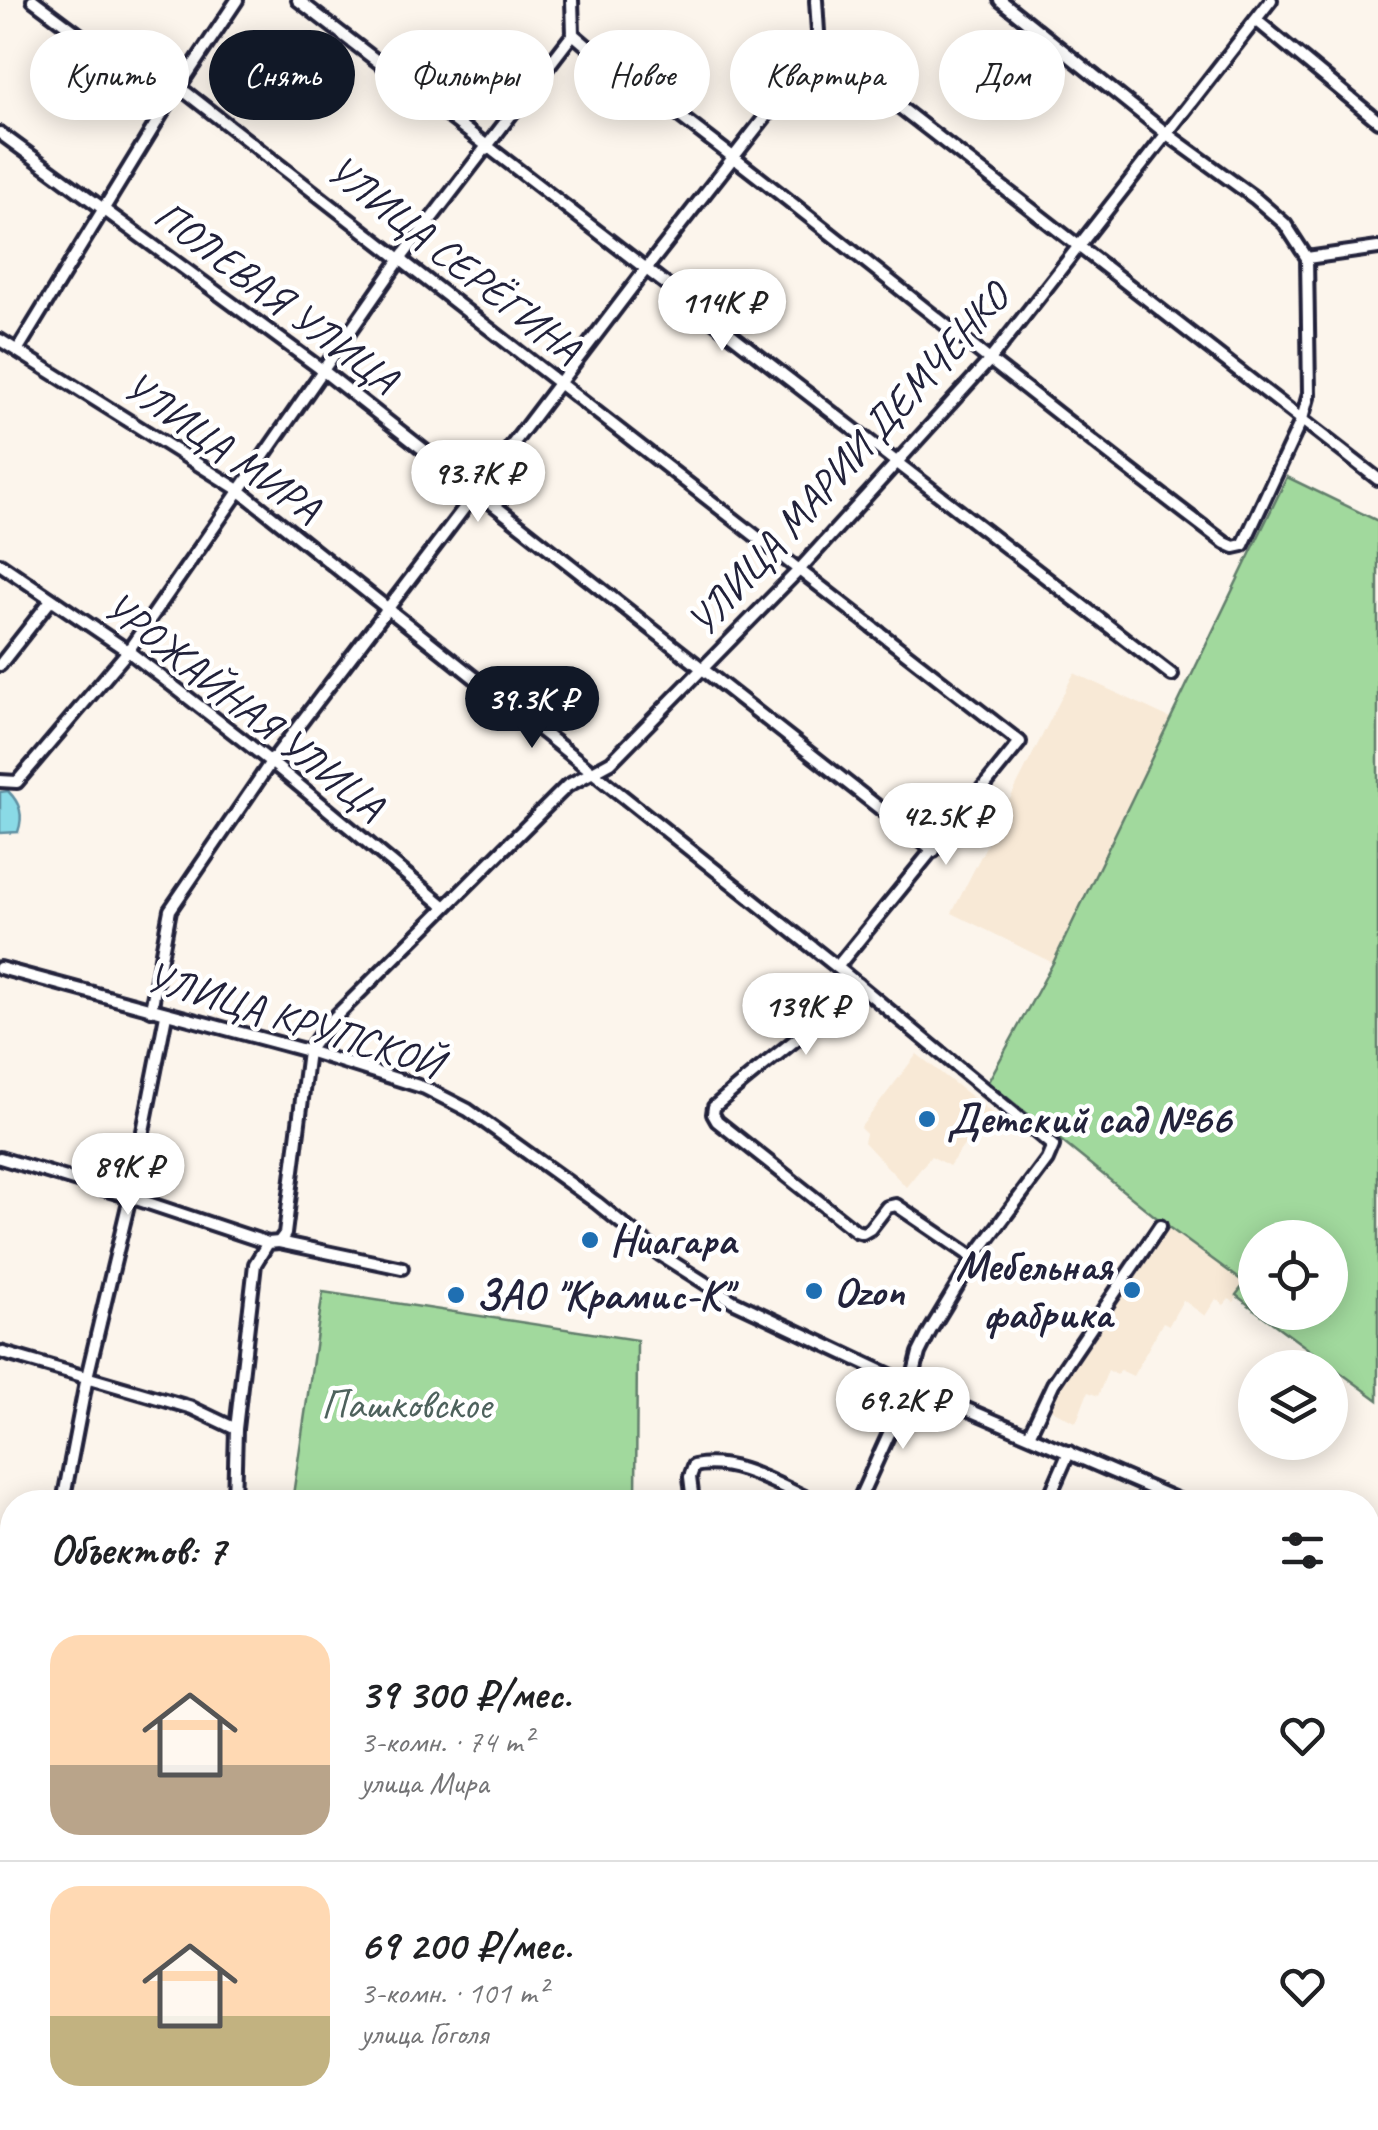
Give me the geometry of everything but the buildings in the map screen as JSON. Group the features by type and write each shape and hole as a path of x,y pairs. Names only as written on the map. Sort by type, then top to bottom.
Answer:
{"street":[{"path":"33,0 73,30"},
{"path":"189,71 238,0"},
{"path":"298,0 1172,675"},
{"path":"0,782 17,782 128,651 400,258 573,34 572,0"},
{"path":"816,0 818,30"},
{"path":"573,34 734,155 1225,543 1243,545 1302,420 1309,394 1307,258 1285,224 1000,0"},
{"name":"УЛИЦА МАРИИ ДЕМЧЕНКО","path":"308,1050 444,906 567,786 611,762 799,570 989,360 1271,0"},
{"path":"1256,20 1378,121"},
{"name":"УЛИЦА СЕРЁГИНА","path":"189,95 1020,742 934,851"},
{"path":"18,349 157,120"},
{"path":"151,1010 174,902 270,762 762,120"},
{"path":"913,120 1378,479"},
{"name":"ПОЛЕВАЯ УЛИЦА","path":"0,133 320,369 934,851"},
{"path":"1307,258 1378,248"},
{"name":"УЛИЦА МИРА","path":"0,340 239,490 837,967 1053,1146 1048,1160 974,1258"},
{"name":"УРОЖАЙНАЯ УЛИЦА","path":"0,564 128,651 444,906"},
{"path":"0,665 51,600"},
{"path":"837,967 934,851"},
{"name":"УЛИЦА КРУПСКОЙ","path":"0,968 308,1050 425,1088 468,1110 661,1255 734,1301 911,1385 1156,1490"},
{"path":"858,984 832,1012 714,1106 713,1114 856,1231 870,1229 887,1207 896,1205 974,1258 919,1353 911,1385 863,1490"},
{"path":"65,1490 166,1015"},
{"path":"234,1490 236,1429 255,1264 284,1234 308,1050"},
{"path":"0,1158 274,1242 402,1268"},
{"path":"1028,1435 1053,1384 1160,1226"},
{"path":"0,1352 192,1408 236,1429"},
{"path":"1052,1490 1069,1452"},
{"path":"692,1490 694,1466 729,1464 789,1490"}],"shaded area":[{"path":"1074,673 1172,719 1053,963 952,913"},
{"name":"Детский сад №66","path":"917,1054 992,1113 949,1166 931,1156 906,1187 864,1142 866,1134 860,1128"},
{"path":"1167,1226 1238,1279 1234,1302 1229,1299 1224,1305 1216,1299 1205,1316 1183,1300 1169,1325 1163,1322 1133,1376 1108,1370 1098,1396 1088,1392 1076,1423 1045,1406"}],"green space":[{"path":"1287,477 1378,521 1378,1400 1348,1378 1348,1350 1310,1350 1282,1330 1348,1330 1348,1220 1238,1220 1238,1278 988,1082 1053,963"},
{"name":"Пашковское","path":"323,1292 637,1340 636,1490 294,1490"}],"water":[{"path":"8,791 20,810 20,826 18,832 0,833 0,792"}],"place":[{"name":"Детский сад №66","path":"927,1119"},
{"name":"Ниагара","path":"590,1240"},
{"name":"Мебельная фабрика","path":"1132,1290"},
{"name":"Ozon","path":"814,1291"},
{"name":"ЗАО \"Крамис-К\"","path":"456,1295"}]}
